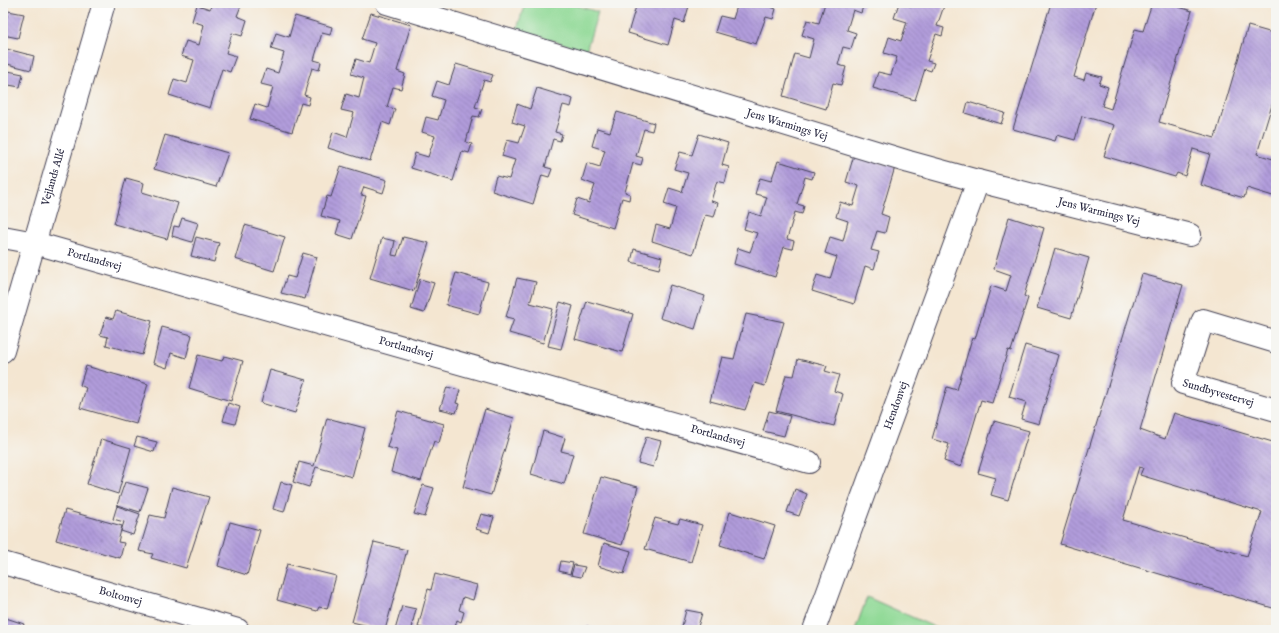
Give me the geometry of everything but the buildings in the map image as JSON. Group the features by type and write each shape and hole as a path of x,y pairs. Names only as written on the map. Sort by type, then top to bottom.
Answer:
{"street":[{"name":"Vejlands Allé","path":"3,351 104,3"},
{"name":"Jens Warmings Vej","path":"387,3 909,162 978,181 1190,234"},
{"name":"Hendonvej","path":"814,630 862,495 978,181"},
{"name":"Portlandsvej","path":"3,237 35,243 809,462"},
{"name":"Sundbyvestervej","path":"1276,342 1203,320 1183,383 1276,410"},
{"name":"Boltonvej","path":"3,563 238,630"}],"green space":[{"path":"525,3 568,3 598,12 586,51 517,29"},
{"path":"867,597 941,630 855,630"}]}
